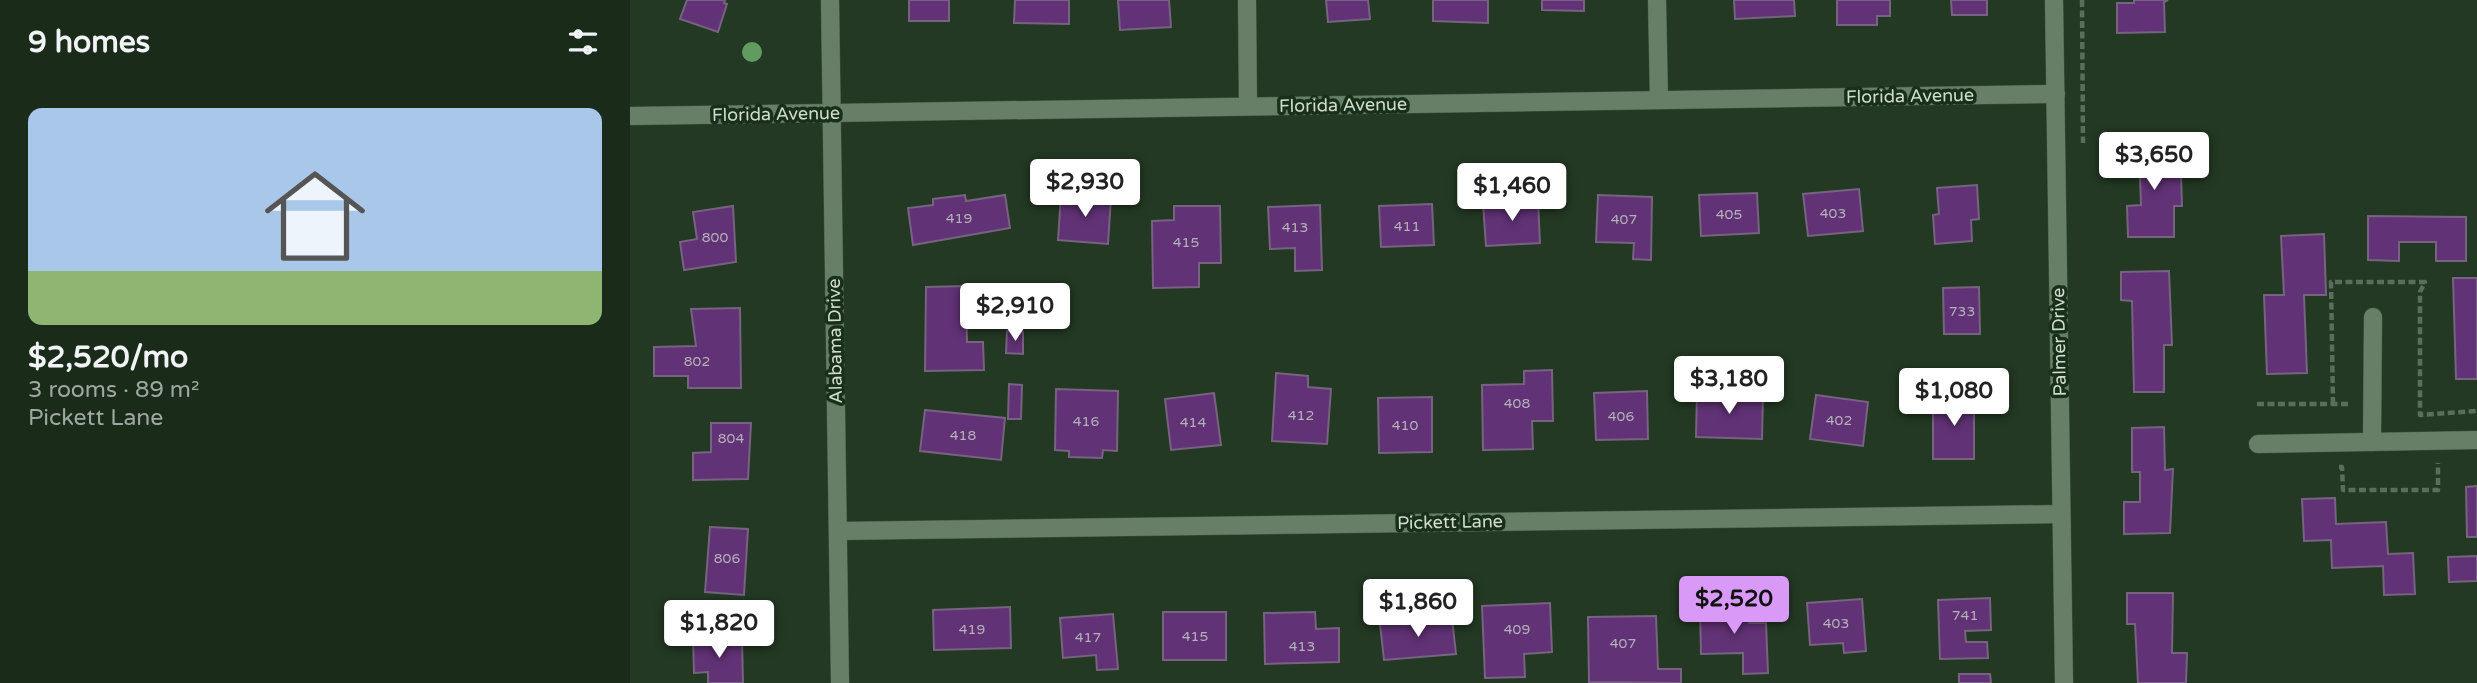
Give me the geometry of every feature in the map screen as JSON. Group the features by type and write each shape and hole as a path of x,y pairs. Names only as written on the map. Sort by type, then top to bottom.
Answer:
{"street":[{"name":"Alabama Drive","path":"830,0 841,683"},
{"path":"1247,0 1248,106"},
{"path":"1657,0 1659,100"},
{"name":"Palmer Drive","path":"2054,0 2064,683"},
{"name":"Florida Avenue","path":"630,116 2056,94"},
{"path":"2372,442 2373,317"},
{"path":"2258,444 2477,440"},
{"name":"Pickett Lane","path":"838,531 2061,514"}],"path":[{"path":"2082,0 2083,144"},
{"path":"2333,404 2331,282 2425,282 2420,292 2420,415 2477,411"},
{"path":"2257,404 2357,404"},
{"path":"2331,467 2342,467 2343,491 2438,490 2438,441"}],"building":[{"path":"687,0 725,0 724,3 727,4 718,32 680,19"},
{"path":"909,0 949,0 949,21 909,21"},
{"path":"1015,0 1069,0 1069,24 1014,23"},
{"path":"1118,0 1169,0 1171,27 1120,30"},
{"path":"1326,0 1368,0 1370,19 1328,22"},
{"path":"1433,0 1488,0 1488,23 1433,21"},
{"path":"1542,0 1584,0 1584,11 1542,10"},
{"path":"1734,0 1794,0 1795,16 1735,19"},
{"path":"1837,0 1890,0 1890,16 1877,16 1877,25 1837,25"},
{"path":"1951,0 1987,0 1987,15 1952,15"},
{"path":"2134,0 2168,0 2164,2 2165,32 2117,33 2117,3 2134,3"},
{"path":"2173,147 2173,175 2181,175 2182,206 2174,206 2174,237 2128,237 2127,206 2141,205 2140,177 2128,177 2127,148"},
{"path":"1977,185 1979,219 1971,220 1972,241 1935,244 1933,215 1939,214 1937,188"},
{"path":"1859,189 1863,231 1808,236 1803,194"},
{"path":"1757,193 1759,233 1701,236 1699,195"},
{"path":"965,195 966,201 1005,195 1010,228 913,245 908,208 933,205 933,199"},
{"path":"1061,195 1111,198 1108,244 1058,240"},
{"path":"1598,195 1652,197 1651,260 1633,259 1634,243 1596,242"},
{"path":"1538,200 1540,243 1486,246 1483,204"},
{"path":"1432,204 1434,245 1381,247 1379,206"},
{"path":"1320,205 1322,270 1295,271 1295,248 1270,249 1268,207"},
{"path":"733,206 736,262 684,270 680,242 697,239 693,212"},
{"path":"1174,206 1220,206 1221,263 1199,263 1199,287 1153,288 1152,221 1174,220"},
{"path":"2368,216 2466,217 2466,261 2436,261 2436,242 2399,242 2399,261 2368,260"},
{"path":"2324,234 2326,295 2304,295 2307,373 2267,374 2264,295 2284,295 2281,236"},
{"path":"2169,271 2172,345 2164,345 2164,392 2134,392 2132,301 2121,300 2121,272"},
{"path":"2453,278 2477,278 2477,379 2456,379"},
{"path":"966,286 967,342 983,342 984,370 925,371 926,287"},
{"path":"1979,287 1980,334 1944,334 1943,288"},
{"path":"740,308 741,388 688,388 688,376 654,376 654,347 696,346 691,309"},
{"path":"1007,331 1023,332 1023,354 1006,353"},
{"path":"1552,370 1553,421 1532,421 1533,449 1483,450 1482,385 1524,384 1524,371"},
{"path":"1276,373 1308,376 1308,387 1331,389 1327,444 1272,441"},
{"path":"1009,384 1022,385 1021,419 1008,419"},
{"path":"1056,389 1118,391 1117,451 1103,450 1102,458 1069,457 1069,451 1055,450"},
{"path":"1647,391 1648,439 1596,440 1594,393"},
{"path":"1697,392 1763,395 1762,439 1696,437"},
{"path":"1214,393 1221,445 1171,450 1165,399"},
{"path":"1816,395 1868,402 1863,446 1810,439"},
{"path":"1432,397 1432,452 1379,453 1378,398"},
{"path":"1933,397 1974,397 1974,459 1933,459"},
{"path":"925,410 1005,418 1001,460 920,451"},
{"path":"711,423 751,423 748,479 693,480 693,453 711,452"},
{"path":"2164,427 2165,470 2173,469 2170,533 2124,534 2124,502 2140,502 2140,472 2132,472 2132,428"},
{"path":"2477,486 2477,537 2467,537 2466,487"},
{"path":"2335,498 2336,524 2386,522 2388,554 2413,553 2415,594 2384,595 2383,566 2332,568 2331,540 2304,541 2302,499"},
{"path":"710,527 748,529 744,595 705,592"},
{"path":"2477,556 2477,581 2449,582 2448,557"},
{"path":"2127,593 2173,593 2172,653 2187,653 2186,683 2138,683 2135,624 2127,624"},
{"path":"1990,598 1991,630 1965,631 1966,642 1987,642 1988,658 1940,659 1938,600"},
{"path":"1862,599 1866,651 1844,653 1843,643 1810,645 1807,603"},
{"path":"1550,603 1552,652 1524,654 1525,677 1485,678 1482,606"},
{"path":"1748,605 1749,623 1766,623 1768,673 1743,674 1743,653 1701,654 1700,606"},
{"path":"1010,607 1011,648 934,650 933,610"},
{"path":"1163,612 1226,612 1226,660 1163,660"},
{"path":"1315,612 1316,629 1339,628 1339,662 1265,664 1264,613"},
{"path":"1113,614 1118,669 1097,670 1096,655 1063,658 1060,618"},
{"path":"1656,616 1658,669 1681,669 1681,683 1589,682 1588,617"},
{"path":"1452,618 1456,654 1384,660 1380,624"},
{"path":"693,639 742,639 743,683 708,683 708,672 694,673"},
{"path":"1959,674 1990,674 1991,683 1959,683"}]}
